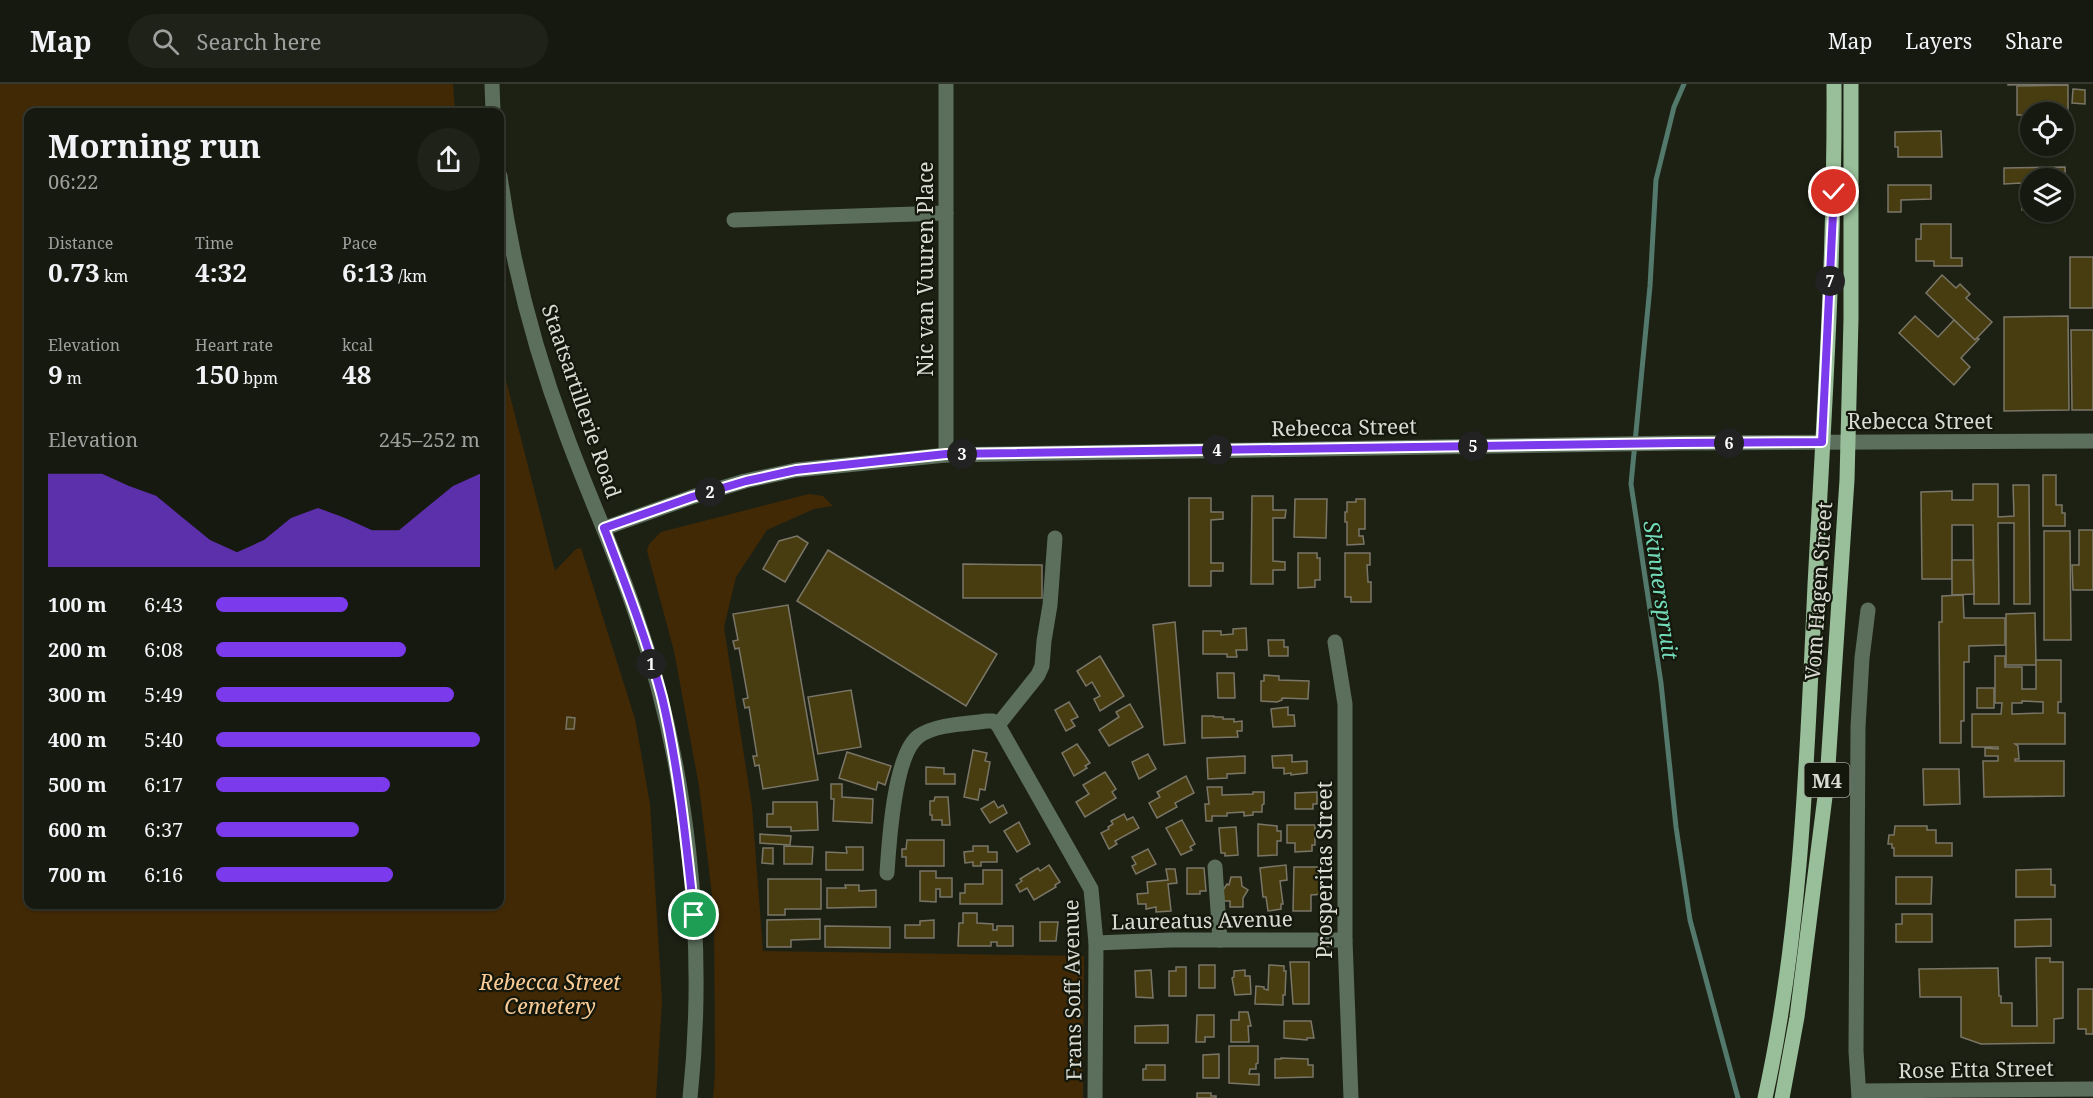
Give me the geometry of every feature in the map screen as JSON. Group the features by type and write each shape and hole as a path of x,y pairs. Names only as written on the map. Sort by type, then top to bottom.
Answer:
{"main road":[{"name":"Vom Hagen Street","path":"1767,1090 1794,923 1804,796 1834,192 1834,84"},
{"name":"Vom Hagen Street","path":"1783,1094 1805,963 1827,781 1848,442 1851,307 1851,84"}],"street":[{"path":"492,84 493,108"},
{"name":"Nic van Vuuren Place","path":"945,84 946,454"},
{"name":"Staatsartillerie Road","path":"504,206 535,342 566,435 636,614 662,696 683,812 694,926 696,1016 690,1098"},
{"path":"734,220 946,213"},
{"name":"Rebecca Street","path":"604,528 692,497 746,481 796,470 946,454 1679,443 2093,441"},
{"path":"887,873 892,811 904,758 911,743 919,736 935,729 987,721 993,721 998,725 1038,675 1043,658 1050,605 1055,538"},
{"path":"1859,1094 1856,1051 1858,727 1862,658 1868,610"},
{"name":"Prosperitas Street","path":"1335,642 1345,704 1345,940 1351,1098"},
{"name":"Frans Soff Avenue","path":"998,725 1091,889 1096,943 1095,1098"},
{"path":"1215,867 1220,940"},
{"name":"Laureatus Avenue","path":"1096,943 1345,940"},
{"name":"Rose Etta Street","path":"1859,1094 2093,1089"}],"green space":[{"name":"Rebecca Street Cemetery","path":"0,84 453,84 455,108 24,108 24,909 504,909 504,373 555,571 576,549 581,548 635,719 650,804 662,1001 656,1098 0,1098"},
{"path":"809,494 823,496 833,506 814,509 767,530 736,577 724,627 752,807 763,951 1084,956 1083,1098 713,1098 715,1073 714,912 699,786 674,651 647,551 649,544 661,532"}],"building":[{"path":"2008,84 2068,84 2008,85"},
{"path":"2068,85 2068,102 2020,102 2020,115 2017,115 2017,86"},
{"path":"2073,89 2085,90 2085,104 2072,102"},
{"path":"1941,131 1942,157 1898,157 1895,132"},
{"path":"2065,167 2065,168 2020,168 2020,183 2004,184 2004,168"},
{"path":"1888,185 1931,185 1931,199 1901,200 1901,212 1888,212"},
{"path":"1921,224 1951,224 1951,258 1962,258 1962,266 1934,266 1934,261 1916,261 1916,239 1921,239"},
{"path":"2070,257 2093,257 2093,308 2070,308"},
{"path":"1942,275 1956,288 1960,284 1970,294 1966,298 1992,322 1975,340 1926,293"},
{"path":"1915,316 1938,337 1954,320 1975,340 1979,339 1961,358 1970,367 1954,385 1899,333"},
{"path":"2068,316 2069,410 2004,411 2004,317"},
{"path":"2071,330 2093,330 2093,410 2072,410"},
{"path":"2043,475 2056,475 2056,505 2062,505 2062,513 2065,513 2065,526 2043,526"},
{"path":"1973,484 1998,484 1998,517 2014,516 2013,485 2029,485 2030,604 2014,604 2014,523 1998,523 1999,604 1974,604 1973,525 1952,525 1952,579 1922,579 1921,492 1952,491 1952,500 1973,500"},
{"path":"1252,496 1273,496 1273,510 1286,510 1285,518 1273,518 1273,561 1285,562 1285,570 1273,570 1273,584 1251,584"},
{"path":"1189,498 1211,498 1211,512 1223,512 1223,519 1211,520 1211,563 1223,563 1223,571 1211,571 1211,586 1189,586"},
{"path":"1295,499 1327,499 1326,538 1294,537"},
{"path":"1356,499 1365,499 1365,529 1359,529 1359,536 1363,536 1364,544 1347,545 1345,512 1347,512 1347,502 1356,502"},
{"path":"2079,530 2093,530 2093,590 2073,590 2072,565 2079,565"},
{"path":"2044,531 2070,531 2071,640 2044,640"},
{"path":"797,536 808,543 785,582 763,569 779,541"},
{"path":"828,550 997,654 966,706 797,601"},
{"path":"1298,553 1317,553 1317,558 1320,558 1320,580 1315,580 1315,587 1298,588"},
{"path":"1345,553 1370,553 1370,565 1367,565 1368,582 1371,582 1371,602 1351,602 1351,597 1345,597"},
{"path":"1952,560 1973,560 1974,594 1952,595"},
{"path":"963,564 1042,565 1042,598 963,598"},
{"path":"1963,595 1964,618 2005,618 2005,645 1969,646 1969,662 1964,662 1964,721 1961,721 1961,743 1940,743 1939,622 1942,622 1942,596"},
{"path":"788,605 818,780 763,789 759,765 755,766 753,756 757,756 749,707 745,708 743,699 748,698 739,648 735,649 733,641 738,640 733,614"},
{"path":"2035,613 2036,665 2006,665 2006,614"},
{"path":"1175,622 1185,743 1164,745 1153,625"},
{"path":"1246,628 1247,650 1236,650 1237,657 1227,657 1227,654 1203,654 1203,631 1221,631 1221,635 1233,634 1233,629"},
{"path":"1268,640 1284,640 1284,647 1288,647 1288,656 1269,656"},
{"path":"1100,656 1124,696 1100,711 1094,699 1100,696 1092,682 1086,686 1077,671"},
{"path":"1995,656 2005,656 2005,667 2022,667 2022,689 2036,689 2036,660 2061,660 2061,702 2058,702 2058,713 2065,713 2065,744 2015,744 2018,746 2019,759 2015,761 2064,761 2064,796 1984,797 1983,761 1998,761 1998,756 1985,756 1985,748 1998,749 1998,747 1972,747 1972,714 2001,714 2002,703 1995,703","holes":["2043,702 2043,713 2012,714 2012,703"]},
{"path":"1217,673 1234,673 1235,698 1218,698"},
{"path":"1264,675 1279,676 1279,680 1309,681 1308,699 1282,698 1277,702 1261,701 1261,681 1264,681"},
{"path":"1977,688 1994,688 1994,708 1977,708"},
{"path":"851,690 861,747 818,754 808,697"},
{"path":"1069,702 1078,717 1071,720 1075,726 1066,731 1055,710"},
{"path":"1130,704 1143,727 1109,746 1099,730 1119,717 1116,712"},
{"path":"1288,707 1288,715 1294,715 1295,726 1273,727 1271,709"},
{"path":"1202,716 1234,719 1234,722 1242,721 1242,731 1237,731 1238,737 1202,738"},
{"path":"567,717 575,718 574,729 566,729"},
{"path":"1077,744 1090,763 1085,766 1087,768 1074,776 1062,753"},
{"path":"973,750 987,753 985,761 990,762 985,790 980,789 978,800 964,797"},
{"path":"847,752 891,766 885,785 878,782 876,790 839,778"},
{"path":"1148,754 1156,769 1139,779 1132,762"},
{"path":"1292,755 1292,762 1307,761 1307,773 1284,774 1284,768 1273,768 1272,756"},
{"path":"1245,756 1245,773 1227,774 1227,778 1208,779 1207,758"},
{"path":"926,767 944,768 944,774 955,774 955,784 926,784"},
{"path":"1923,769 1959,769 1960,804 1924,805"},
{"path":"1105,772 1116,789 1112,792 1116,798 1085,817 1076,802 1089,794 1083,785"},
{"path":"1186,776 1194,793 1175,803 1177,807 1157,818 1149,803 1160,797 1157,792"},
{"path":"831,784 842,784 842,797 873,799 872,823 833,821 834,799 831,799"},
{"path":"1207,787 1222,787 1222,795 1264,792 1262,812 1253,812 1253,815 1244,816 1244,812 1227,813 1227,816 1212,816 1212,821 1206,821 1205,804 1209,804"},
{"path":"1317,792 1317,804 1313,804 1313,809 1295,809 1295,793"},
{"path":"935,797 948,797 950,825 942,825 942,820 932,820 930,801 934,801"},
{"path":"994,801 998,808 1003,805 1007,813 990,823 981,809"},
{"path":"773,802 817,802 818,830 791,831 791,827 767,827 767,814 773,814"},
{"path":"1124,814 1127,820 1133,817 1139,828 1115,841 1117,844 1109,849 1101,833 1109,829 1108,827 1113,824 1111,821"},
{"path":"1182,820 1195,844 1190,847 1192,850 1181,855 1166,828"},
{"path":"1019,822 1030,844 1017,852 1004,831"},
{"path":"1258,824 1277,826 1277,831 1281,831 1281,841 1277,841 1277,855 1258,856"},
{"path":"1287,825 1315,825 1315,845 1312,845 1312,851 1295,852 1295,843 1287,843"},
{"path":"1895,826 1927,826 1927,830 1936,830 1936,843 1952,843 1952,856 1894,856 1892,844 1888,844 1889,835 1894,835"},
{"path":"1236,827 1238,855 1225,856 1225,853 1221,853 1219,828"},
{"path":"760,834 791,836 790,845 760,843"},
{"path":"907,840 944,840 944,866 906,866 906,857 902,857 902,849 906,849"},
{"path":"784,846 813,847 812,864 784,864"},
{"path":"973,846 988,846 988,852 997,852 997,862 981,862 981,866 973,866 973,862 965,863 964,852 973,851"},
{"path":"846,847 863,847 863,870 826,870 826,852 847,853"},
{"path":"763,848 773,848 773,864 762,863"},
{"path":"1148,849 1156,864 1136,874 1132,866 1136,864 1132,857"},
{"path":"1049,865 1060,882 1055,885 1056,887 1034,900 1027,888 1020,892 1016,885 1022,881 1020,879 1038,868 1040,871"},
{"path":"1286,865 1287,880 1280,881 1283,904 1281,904 1281,909 1268,911 1266,897 1263,897 1260,868"},
{"path":"1294,867 1318,867 1318,876 1324,876 1324,894 1311,895 1311,911 1293,911"},
{"path":"1187,868 1204,868 1206,891 1200,891 1200,894 1187,894"},
{"path":"1166,869 1175,869 1177,883 1168,884 1171,911 1156,912 1156,907 1146,909 1146,904 1138,904 1137,894 1148,893 1147,882 1168,880"},
{"path":"2051,869 2051,885 2055,885 2055,897 2016,897 2016,870"},
{"path":"983,870 1002,870 1002,904 960,904 960,893 965,893 965,884 983,884"},
{"path":"920,871 936,871 936,878 952,878 952,897 940,897 940,889 936,889 936,902 920,901"},
{"path":"1231,877 1241,877 1242,886 1248,890 1243,898 1243,907 1230,907 1230,901 1224,901 1223,890 1227,884 1229,885"},
{"path":"1896,877 1932,877 1931,904 1896,904"},
{"path":"768,879 821,879 821,909 785,909 785,915 768,915"},
{"path":"845,885 859,885 859,891 876,890 876,907 827,908 827,888 846,888"},
{"path":"963,913 977,913 977,923 993,924 993,930 997,930 997,926 1013,926 1013,946 997,946 997,942 991,942 991,946 958,946 959,923 963,923"},
{"path":"1902,914 1932,914 1932,942 1896,942 1896,924 1902,924"},
{"path":"820,919 820,939 791,940 791,947 767,947 767,920"},
{"path":"2051,919 2051,946 2015,947 2015,920"},
{"path":"934,920 934,938 905,938 905,925 920,925 920,921"},
{"path":"1040,922 1058,922 1056,941 1040,941"},
{"path":"825,926 890,927 890,948 825,947"},
{"path":"2036,958 2050,958 2050,962 2063,962 2063,1018 2054,1019 2054,1043 1981,1044 1961,1037 1961,997 1920,997 1919,969 1998,968 1999,996 2001,996 2001,1003 2012,1003 2012,1026 2037,1026"},
{"path":"1290,962 1309,962 1309,1004 1293,1004"},
{"path":"1199,965 1215,965 1215,988 1199,988"},
{"path":"1269,965 1284,966 1284,971 1286,971 1283,1005 1255,1004 1256,986 1268,990"},
{"path":"1176,967 1186,967 1186,996 1169,996 1169,971 1176,971"},
{"path":"1151,970 1153,998 1136,997 1135,971"},
{"path":"1245,970 1245,976 1250,976 1251,994 1235,995 1232,978 1234,971"},
{"path":"2078,989 2093,989 2093,1034 2086,1034 2086,1029 2078,1029"},
{"path":"1239,1012 1248,1012 1251,1026 1248,1026 1249,1042 1231,1042 1231,1020 1239,1020"},
{"path":"1197,1015 1214,1015 1214,1037 1205,1037 1205,1042 1196,1042"},
{"path":"1284,1021 1311,1021 1314,1038 1307,1038 1307,1040 1284,1038"},
{"path":"1168,1025 1168,1043 1135,1043 1135,1026"},
{"path":"1229,1046 1258,1046 1258,1063 1256,1069 1250,1069 1249,1074 1259,1074 1259,1085 1229,1083"},
{"path":"1219,1054 1219,1078 1203,1078 1203,1055"},
{"path":"1275,1059 1308,1059 1308,1065 1313,1065 1313,1077 1275,1078"},
{"path":"1146,1065 1165,1065 1165,1080 1143,1080 1143,1069 1146,1069"},
{"path":"1197,1093 1211,1093 1211,1096 1216,1096 1216,1098 1197,1098"}],"waterway":[{"name":"Skinnerspruit","path":"1684,84 1674,107 1656,180 1650,286 1631,484 1661,683 1676,827 1690,920 1738,1098"}],"route":[{"path":"694,915 683,812 662,696 636,614 604,528 692,497 746,481 796,470 946,454 1822,442 1834,192"}]}
